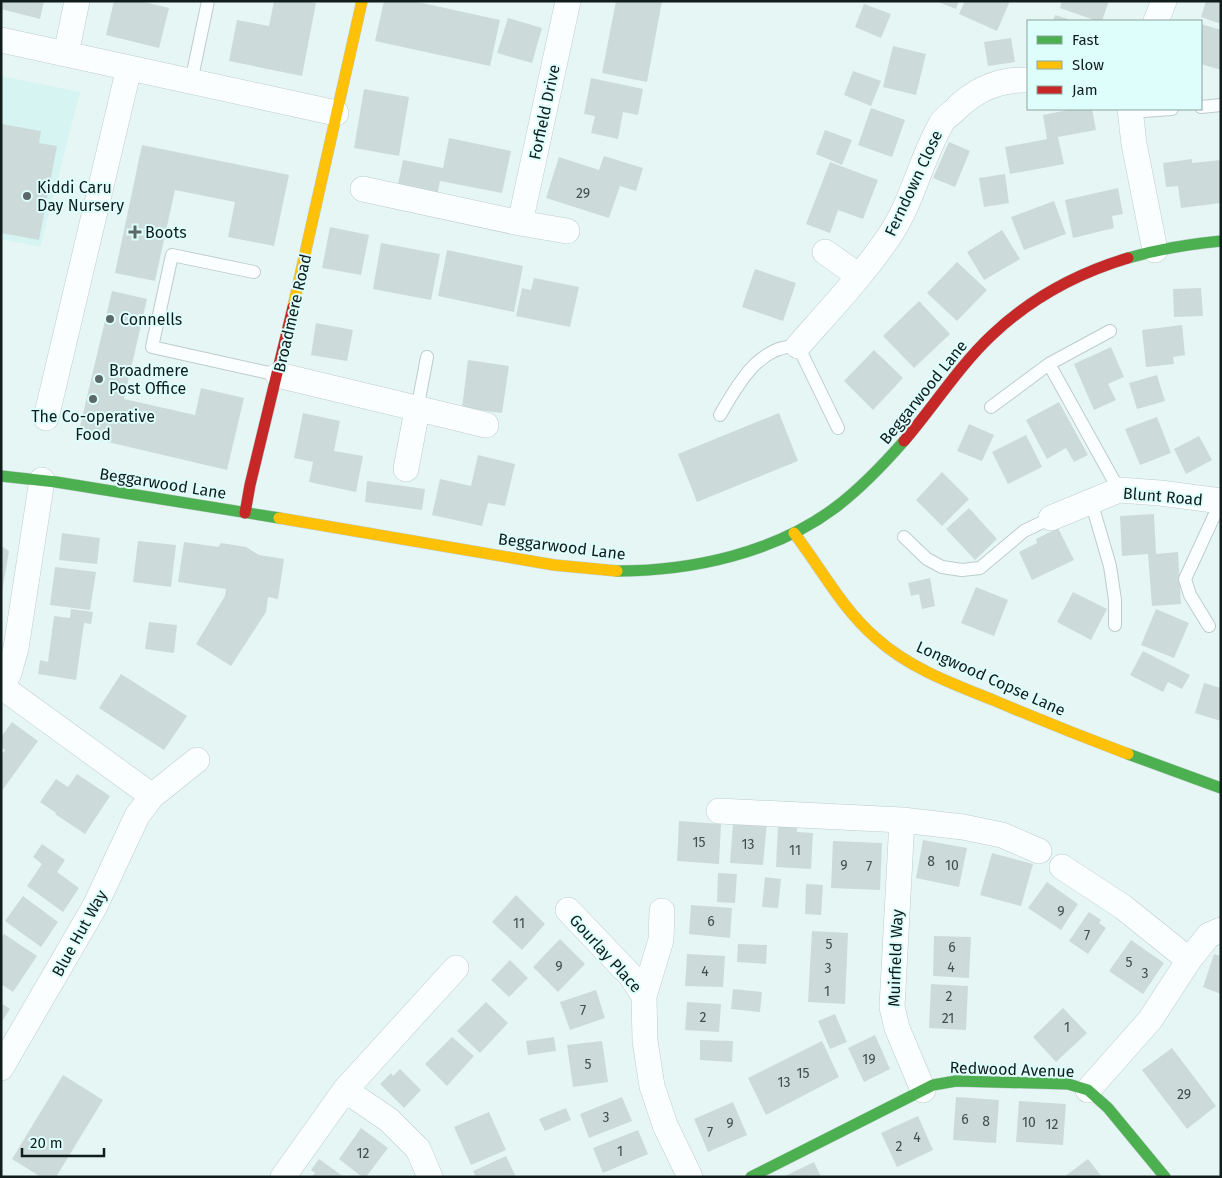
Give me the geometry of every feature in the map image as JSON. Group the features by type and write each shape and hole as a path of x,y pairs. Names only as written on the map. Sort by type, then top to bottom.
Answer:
{"street":[{"path":"66,54 77,1"},
{"name":"Broadmere Road","path":"245,512 278,375 362,1"},
{"name":"Forfield Drive","path":"520,223 568,1"},
{"path":"1156,20 1164,1"},
{"path":"1,40 336,113"},
{"path":"46,418 129,68"},
{"name":"Ferndown Close","path":"798,346 859,276 889,237 911,194 942,122 965,99 990,85 1013,80 1027,80"},
{"path":"1129,110 1155,250"},
{"path":"363,189 520,223 567,231"},
{"name":"Beggarwood Lane","path":"1,476 41,489 245,512 536,561 612,571 645,571 689,565 739,553 794,533 816,522 892,456 968,360 993,334 1028,306 1064,282 1096,268 1155,250 1221,240"},
{"path":"825,252 859,276"},
{"path":"278,375 417,410 486,425"},
{"path":"406,469 417,410"},
{"path":"41,489 30,568 13,662 2,687 152,796"},
{"name":"Blunt Road","path":"1051,518 1119,490 1221,501"},
{"name":"Longwood Copse Lane","path":"794,533 811,554 832,588 857,622 891,650 930,673 976,693 1056,726 1221,788"},
{"name":"Blue Hut Way","path":"1,1068 95,906 137,816 152,796 197,760"},
{"path":"718,811 902,820 963,827 1002,835 1039,851"},
{"name":"Muirfield Way","path":"902,820 892,1007 897,1028 923,1090"},
{"path":"1062,867 1123,907 1189,960"},
{"name":"Gourlay Place","path":"568,910 630,976 644,996"},
{"name":"Gourlay Place","path":"662,912 661,940 644,996 645,1041 652,1086 665,1125 690,1177"},
{"path":"1088,1090 1150,1020 1189,960 1209,935 1221,930"},
{"path":"283,1177 345,1090 456,968"},
{"name":"Redwood Avenue","path":"751,1177 933,1085 956,1081 1068,1084 1088,1090 1108,1108 1165,1177"},
{"path":"345,1090 389,1120 418,1149 430,1177"}],"lane":[{"path":"191,82 208,1"},
{"path":"1202,107 1221,105"},
{"path":"254,272 172,254 152,346 278,375"},
{"path":"991,407 1049,364 1110,331"},
{"path":"720,415 738,384 763,356 785,346 798,346 838,428"},
{"path":"417,410 427,357"},
{"path":"1049,364 1119,490"},
{"path":"1091,501 1110,566 1115,600 1115,625"},
{"path":"1208,626 1190,595 1185,580 1221,501"},
{"path":"904,537 927,559 942,567 962,570 980,568 1024,531 1051,518"}],"shaded area":[{"name":"Kiddi Caru Day Nursery","path":"1,76 80,92 40,247 1,239"}],"building":[{"path":"1,1 44,1 40,19 1,9"},
{"path":"114,1 140,1 169,8 159,48 106,35"},
{"path":"274,1 316,3 302,76 229,61 237,20 269,26"},
{"path":"384,1 413,1 500,20 490,66 375,41"},
{"path":"616,1 662,1 647,82 602,73"},
{"path":"936,1 959,1 956,9"},
{"path":"965,1 1010,1 997,31 959,14"},
{"path":"1062,1 1109,1 1102,20 1094,20 1060,8"},
{"path":"1206,1 1221,1 1221,24 1201,17"},
{"path":"864,4 891,14 881,38 855,27"},
{"path":"1055,15 1071,20 1053,20"},
{"path":"508,18 542,28 532,63 497,53"},
{"path":"1202,24 1221,30 1221,70 1202,64"},
{"path":"1011,38 1015,62 988,66 984,42"},
{"path":"893,46 926,54 916,95 883,87"},
{"path":"853,71 881,81 871,106 844,95"},
{"path":"591,78 643,89 638,115 623,112 618,139 591,133 595,116 584,114"},
{"path":"364,89 409,97 399,156 354,148"},
{"path":"871,108 905,120 892,157 858,145"},
{"path":"1068,110 1092,110 1096,130 1058,137 1064,164 1010,174 1005,147 1047,139 1043,115"},
{"path":"1,124 41,131 39,143 57,146 39,240 1,233"},
{"path":"825,130 852,140 842,165 816,154"},
{"path":"449,138 511,151 502,193 440,181 437,196 397,189 403,160 443,168"},
{"path":"949,142 970,151 955,187 933,178"},
{"path":"142,145 289,175 274,246 228,237 235,202 175,190 155,281 115,273"},
{"path":"604,156 643,168 636,191 620,186 609,218 546,198 559,157 599,170"},
{"path":"1192,159 1192,163 1221,160 1221,203 1181,208 1178,186 1166,187 1163,163"},
{"path":"830,162 878,180 863,219 838,210 830,233 806,224"},
{"path":"1005,174 1009,203 984,207 979,178"},
{"path":"1118,188 1123,214 1112,216 1114,228 1073,238 1065,200"},
{"path":"1054,201 1066,234 1024,250 1011,217"},
{"path":"330,227 369,235 361,275 322,268"},
{"path":"1002,230 1020,259 984,280 967,252"},
{"path":"381,243 440,254 431,300 373,289"},
{"path":"447,250 523,266 514,312 438,296"},
{"path":"957,262 987,290 957,321 927,293"},
{"path":"755,269 796,283 783,321 742,307"},
{"path":"534,278 579,287 570,327 516,316 522,288 531,290"},
{"path":"1201,288 1203,316 1174,317 1173,289"},
{"path":"112,291 147,299 124,399 195,415 201,388 244,398 227,470 78,435"},
{"path":"919,301 950,334 914,368 883,336"},
{"path":"316,323 353,330 347,361 311,355"},
{"path":"1182,325 1185,355 1173,357 1174,364 1146,367 1142,330"},
{"path":"1111,347 1124,377 1108,384 1116,400 1094,410 1074,364"},
{"path":"874,350 903,378 873,410 844,381"},
{"path":"468,360 509,366 502,413 462,408"},
{"path":"1157,375 1165,401 1137,409 1129,383"},
{"path":"1059,402 1088,455 1074,462 1066,448 1047,459 1026,420"},
{"path":"303,413 340,421 334,451 363,456 356,492 309,482 313,462 294,458"},
{"path":"779,413 798,461 697,502 678,454"},
{"path":"1157,417 1171,453 1140,465 1125,429"},
{"path":"969,424 994,435 982,461 957,451"},
{"path":"1026,435 1042,467 1008,484 992,452"},
{"path":"1199,436 1212,460 1186,474 1174,449"},
{"path":"478,455 515,464 505,506 488,503 482,526 432,515 440,479 471,486"},
{"path":"942,472 969,499 942,526 916,500"},
{"path":"367,481 425,489 422,510 365,502"},
{"path":"969,508 997,539 975,560 946,529"},
{"path":"1154,514 1156,554 1178,552 1181,604 1152,606 1148,554 1122,556 1120,516"},
{"path":"1058,528 1074,560 1032,580 1019,552 1037,543 1036,539"},
{"path":"62,533 100,538 97,564 59,560"},
{"path":"138,541 176,545 171,587 133,582"},
{"path":"184,542 218,547 221,543 246,547 259,555 284,559 278,599 268,597 266,612 231,666 196,644 225,596 226,589 178,582"},
{"path":"1,546 9,551 2,592 1,591"},
{"path":"55,567 96,572 90,610 50,605"},
{"path":"930,578 935,606 922,609 919,594 911,596 908,583"},
{"path":"976,587 1008,600 994,636 961,623"},
{"path":"1073,592 1107,609 1091,640 1057,622"},
{"path":"71,609 93,612 91,624 84,623 76,680 38,674 40,660 48,662 54,616 70,618"},
{"path":"1156,609 1189,623 1174,658 1141,645"},
{"path":"149,622 177,625 174,653 145,649"},
{"path":"1143,651 1190,675 1182,689 1168,682 1163,692 1130,675"},
{"path":"121,674 187,716 164,750 99,708"},
{"path":"1204,683 1221,688 1221,721 1195,713"},
{"path":"12,722 38,741 1,792 1,755 5,750 1,747 1,737"},
{"path":"77,774 110,796 85,834 40,802 56,779 68,787"},
{"path":"679,821 721,824 719,864 677,861"},
{"path":"767,822 763,865 730,863 733,824"},
{"path":"778,825 797,826 797,832 813,833 811,869 776,867"},
{"path":"923,840 967,848 959,887 916,878"},
{"path":"833,841 882,843 880,890 831,888"},
{"path":"42,844 65,860 57,872 79,888 63,912 27,886 42,864 33,857"},
{"path":"992,853 1033,864 1021,906 980,895"},
{"path":"718,873 737,874 735,903 717,902"},
{"path":"765,877 781,879 778,908 762,907"},
{"path":"1047,882 1078,904 1061,930 1028,908"},
{"path":"806,884 823,885 821,915 805,914"},
{"path":"516,895 545,924 522,950 492,922"},
{"path":"23,896 58,922 41,947 5,921"},
{"path":"691,905 732,908 730,938 689,934"},
{"path":"1089,912 1101,920 1099,923 1106,928 1088,954 1069,941"},
{"path":"812,931 848,933 845,1004 808,1002"},
{"path":"4,934 37,956 13,992 1,984 1,938"},
{"path":"934,936 971,937 969,978 933,976"},
{"path":"560,939 585,964 558,992 533,967"},
{"path":"1131,940 1164,963 1143,994 1109,971"},
{"path":"738,944 767,945 766,964 737,962"},
{"path":"687,954 725,956 723,987 685,986"},
{"path":"1214,954 1221,956 1221,994 1203,987"},
{"path":"510,960 528,978 509,997 491,980"},
{"path":"931,984 968,986 966,1030 929,1028"},
{"path":"733,989 762,992 760,1012 731,1009"},
{"path":"596,990 605,1018 570,1030 560,1002"},
{"path":"486,1002 508,1023 480,1053 457,1031"},
{"path":"687,1002 721,1004 719,1032 685,1030"},
{"path":"1,1003 10,1009 1,1023"},
{"path":"1063,1008 1087,1033 1056,1062 1033,1037"},
{"path":"835,1014 847,1042 830,1049 818,1021"},
{"path":"875,1035 890,1069 864,1082 848,1048"},
{"path":"452,1037 474,1056 447,1086 425,1064"},
{"path":"554,1037 556,1051 528,1055 526,1041"},
{"path":"700,1040 733,1041 732,1062 700,1060"},
{"path":"602,1041 608,1082 573,1087 567,1045"},
{"path":"822,1041 839,1077 766,1115 748,1078"},
{"path":"1172,1048 1216,1106 1187,1129 1142,1070"},
{"path":"400,1069 421,1090 404,1108 380,1084 391,1073 393,1076"},
{"path":"63,1075 103,1100 56,1177 41,1177 12,1159"},
{"path":"622,1097 632,1121 589,1138 580,1114"},
{"path":"956,1097 999,1100 996,1143 953,1140"},
{"path":"1019,1101 1066,1104 1063,1145 1016,1142"},
{"path":"733,1102 747,1135 708,1152 694,1119"},
{"path":"566,1108 571,1120 545,1131 539,1119"},
{"path":"489,1112 506,1150 471,1165 454,1127"},
{"path":"918,1116 933,1150 897,1167 881,1133"},
{"path":"361,1128 388,1148 366,1177 362,1177 339,1159"},
{"path":"638,1130 648,1154 603,1173 593,1148"},
{"path":"506,1156 516,1177 476,1177 473,1171"},
{"path":"319,1159 344,1177 312,1177 315,1173 311,1170"},
{"path":"1088,1159 1102,1177 1064,1177"},
{"path":"814,1162 821,1177 783,1177"}],"traffic: fast":[{"path":"1128,258 1174,247 1221,241"},
{"path":"617,571 645,570 703,563 732,556 787,536 812,523 845,500 904,441"},
{"path":"1,476 56,482 279,518"},
{"path":"1128,754 1221,788"},
{"path":"751,1177 933,1085 956,1081 1068,1084 1088,1090 1108,1108 1165,1177"}],"traffic: slow":[{"path":"293,307 362,1"},
{"path":"279,518 554,565 617,571"},
{"path":"794,533 832,588 853,614 864,627 889,649 917,667 947,681 1128,754"}],"traffic: jam":[{"path":"904,441 980,347 1007,322 1022,310 1073,279 1128,258"},
{"path":"245,513 293,307"}],"place":[{"name":"Kiddi Caru Day Nursery","path":"27,196"},
{"name":"Boots","path":"135,232"},
{"name":"Connells","path":"110,319"},
{"name":"Broadmere Post Office","path":"99,379"},
{"name":"The Co-operative Food","path":"93,399"}]}
